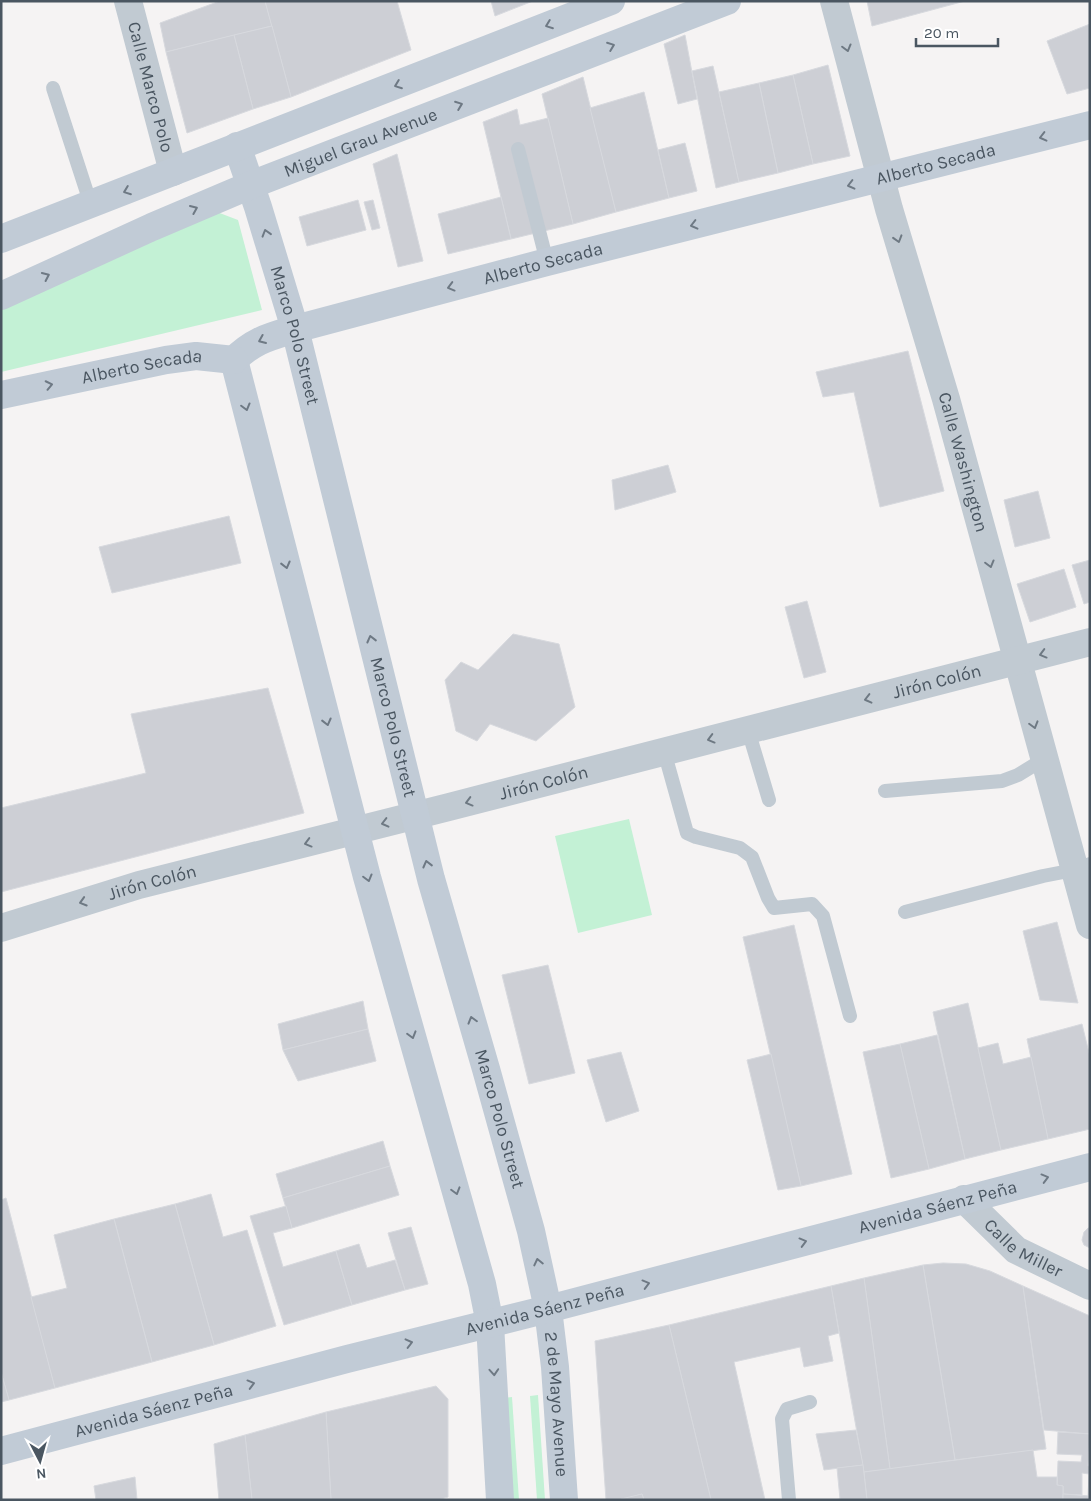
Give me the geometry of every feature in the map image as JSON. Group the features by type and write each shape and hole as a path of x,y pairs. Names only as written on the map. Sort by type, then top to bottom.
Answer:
{"main road":[{"path":"1,239 611,1"},
{"name":"Miguel Grau Avenue","path":"1,296 152,227 251,185 727,1"},
{"name":"Alberto Secada","path":"1,395 174,359 196,356 234,360 246,348 265,338 547,262 1090,125"},
{"name":"Marco Polo Street","path":"237,146 251,185 295,330 431,879 531,1231 548,1309"},
{"path":"234,360 355,831 482,1284 490,1324 500,1500"},
{"name":"Avenida Sáenz Peña","path":"1,1451 337,1361 548,1309 1090,1166"},
{"name":"2 de Mayo Avenue","path":"548,1309 555,1367 564,1500"}],"street":[{"name":"Calle Marco Polo","path":"128,1 173,172"},
{"name":"Calle Washington","path":"834,1 889,209 946,399 1044,759 1082,867 1090,925"},
{"name":"Jirón Colón","path":"1,928 139,885 1090,642"},
{"name":"Calle Miller","path":"964,1199 1016,1250 1090,1286"}],"lane":[{"path":"53,88 91,204"},
{"path":"518,149 547,262"},
{"path":"748,730 755,759 769,800"},
{"path":"664,751 687,833 740,848 752,857 768,898 774,908 812,904 823,916 850,1016"},
{"path":"885,791 1002,781 1018,775 1044,759"},
{"path":"905,912 1082,867"},
{"path":"789,1500 782,1419 787,1409 810,1402"}],"green space":[{"path":"217,212 238,220 262,310 1,372 1,310"},
{"path":"629,819 652,915 578,933 555,836"},
{"path":"538,1395 545,1500 537,1500 530,1396"},
{"path":"512,1397 519,1500 510,1500 503,1398"}],"building":[{"path":"220,1 265,1 272,26 166,52 160,23"},
{"path":"265,1 397,1 411,50 291,97"},
{"path":"491,1 533,1 495,16"},
{"path":"867,1 965,1 872,26"},
{"path":"1090,24 1090,88 1067,94 1047,41"},
{"path":"272,26 291,97 253,109 234,35"},
{"path":"234,35 253,109 187,133 166,52"},
{"path":"685,35 697,99 678,104 664,44"},
{"path":"828,65 850,156 813,164 793,75"},
{"path":"713,66 739,182 716,188 692,71"},
{"path":"793,75 813,164 778,173 759,83"},
{"path":"583,77 616,212 573,224 542,94"},
{"path":"759,83 778,173 739,182 719,92"},
{"path":"644,92 669,198 616,212 590,108"},
{"path":"517,109 520,125 548,118 573,224 511,239 483,122"},
{"path":"685,143 697,191 669,198 658,150"},
{"path":"397,154 423,261 398,267 373,164"},
{"path":"501,197 511,239 448,254 438,214"},
{"path":"358,200 366,230 307,246 299,217"},
{"path":"373,200 380,228 372,230 364,202"},
{"path":"908,351 944,491 880,507 854,392 823,397 816,372"},
{"path":"668,465 676,492 615,510 612,480"},
{"path":"1038,491 1050,538 1015,547 1004,500"},
{"path":"229,516 241,563 112,593 99,547"},
{"path":"1090,560 1090,602 1084,604 1072,565"},
{"path":"1064,569 1076,607 1030,622 1017,584"},
{"path":"807,601 826,672 804,678 785,607"},
{"path":"513,634 559,644 575,707 536,741 490,724 477,741 456,731 445,680 461,662 478,670"},
{"path":"268,688 304,813 1,892 1,808 146,773 131,714"},
{"path":"1057,922 1078,1003 1040,1000 1023,931"},
{"path":"794,925 852,1174 801,1186 743,937"},
{"path":"548,965 575,1073 529,1084 502,975"},
{"path":"363,1001 368,1029 283,1050 278,1024"},
{"path":"968,1003 1001,1150 965,1159 933,1012"},
{"path":"1082,1024 1090,1057 1090,1129 1048,1139 1027,1039"},
{"path":"368,1029 376,1061 298,1081 283,1050"},
{"path":"937,1035 965,1159 929,1169 900,1044"},
{"path":"998,1043 1003,1064 1031,1057 1048,1139 1001,1150 978,1048"},
{"path":"900,1044 929,1169 891,1178 863,1052"},
{"path":"621,1052 639,1111 606,1122 587,1060"},
{"path":"771,1054 801,1186 778,1190 747,1060"},
{"path":"383,1141 390,1166 283,1198 276,1174"},
{"path":"390,1166 399,1195 292,1228 283,1198"},
{"path":"211,1194 223,1237 247,1230 276,1326 214,1345 175,1204"},
{"path":"6,1198 55,1388 9,1400 1,1372 1,1200"},
{"path":"175,1204 214,1345 152,1362 114,1219"},
{"path":"286,1206 292,1228 273,1233 283,1267 336,1251 352,1305 284,1325 250,1216"},
{"path":"114,1219 152,1362 55,1388 31,1297 67,1288 54,1235"},
{"path":"411,1227 428,1284 405,1290 388,1233"},
{"path":"1090,1228 1090,1248 1084,1245 1082,1240 1084,1232"},
{"path":"359,1244 367,1268 395,1260 405,1290 352,1305 336,1251"},
{"path":"943,1263 966,1264 990,1271 1023,1286 1046,1449 955,1460 923,1265"},
{"path":"923,1265 955,1460 890,1469 864,1278"},
{"path":"864,1278 890,1469 864,1472 831,1286"},
{"path":"831,1286 839,1333 828,1336 833,1361 804,1367 800,1347 734,1362 765,1500 711,1500 669,1325"},
{"path":"1023,1286 1090,1316 1090,1434 1044,1430"},
{"path":"669,1325 711,1500 644,1500 642,1494 621,1500 606,1500 595,1341"},
{"path":"1,1372 9,1400 1,1402"},
{"path":"436,1386 448,1399 448,1497 437,1500 331,1500 326,1412"},
{"path":"326,1412 331,1500 252,1500 245,1435"},
{"path":"856,1430 863,1465 824,1470 816,1434"},
{"path":"1058,1432 1090,1434 1088,1466 1090,1466 1090,1496 1088,1496 1089,1474 1082,1473 1082,1495 1063,1494 1063,1486 1057,1485 1058,1461 1081,1462 1082,1455 1057,1454"},
{"path":"245,1435 252,1500 219,1500 214,1444"},
{"path":"1033,1450 1037,1477 1057,1477 1057,1485 1063,1486 1063,1500 867,1500 864,1472"},
{"path":"863,1465 867,1500 834,1500 840,1499 837,1468"},
{"path":"135,1477 137,1500 96,1500 94,1486"},
{"path":"642,1494 644,1500 621,1499"},
{"path":"1063,1494 1090,1496 1090,1500 1063,1500"}]}
